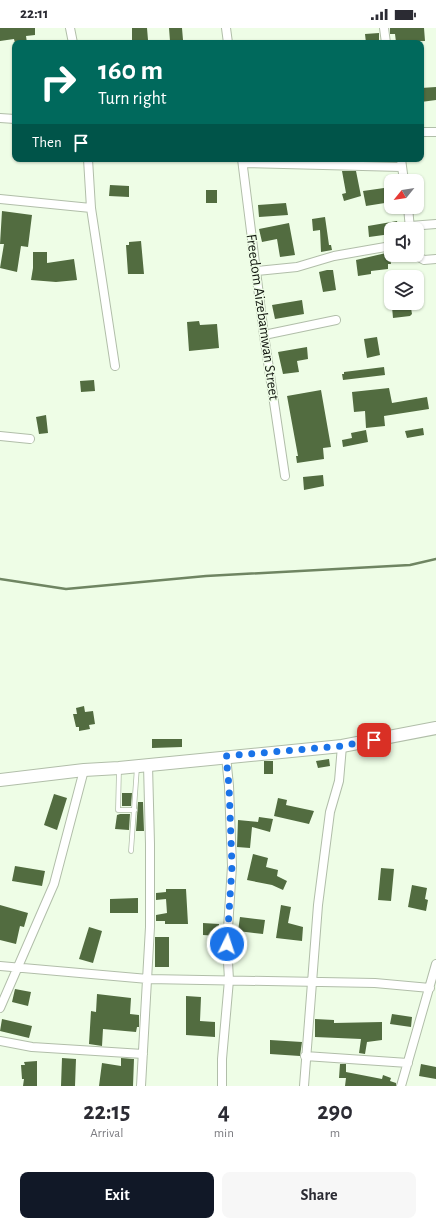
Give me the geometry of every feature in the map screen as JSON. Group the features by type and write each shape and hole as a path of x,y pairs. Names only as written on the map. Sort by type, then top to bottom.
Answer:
{"street":[{"path":"70,28 72,40"},
{"path":"226,28 228,40"},
{"path":"384,28 386,40"},
{"path":"0,118 12,119"},
{"path":"424,132 436,132"},
{"path":"88,162 91,208 115,366"},
{"name":"Freedom Aizebamwan Street","path":"242,162 264,335 285,476"},
{"path":"322,162 402,163 403,174"},
{"path":"0,199 91,208"},
{"path":"424,225 436,224"},
{"path":"257,271 297,267 334,256 384,247"},
{"path":"424,260 436,259"},
{"path":"264,335 336,320"},
{"path":"0,436 30,439"},
{"path":"0,780 84,770 143,766 226,756 342,746 436,728"},
{"path":"304,1086 305,1056 318,905 330,812 339,781 342,746"},
{"path":"222,1086 222,1059 229,980 227,944 232,866 229,786 226,756"},
{"path":"140,1086 148,979 150,844 143,766"},
{"path":"0,1008 54,884 84,770"},
{"path":"401,1086 436,964"},
{"path":"0,966 148,979 375,983 430,988"},
{"path":"0,1041 32,1048 143,1054"},
{"path":"305,1056 408,1063"}],"lane":[{"path":"131,851 134,810 143,766"},
{"path":"119,768 118,810 134,810"}],"building":[{"path":"0,28 35,28 35,35 26,36 27,40 14,39 0,41"},
{"path":"132,28 147,28 148,40 132,40"},
{"path":"169,28 182,28 183,40 170,40"},
{"path":"390,28 424,28 425,41 396,40 395,34 390,34"},
{"path":"379,33 379,40 366,40 365,34"},
{"path":"436,87 436,100 424,102 424,88"},
{"path":"342,171 356,171 361,196 344,201 342,194 346,193"},
{"path":"110,185 129,186 129,197 109,196"},
{"path":"384,188 384,203 366,206 363,191"},
{"path":"206,190 217,190 217,203 206,203"},
{"path":"286,203 288,215 259,217 258,205"},
{"path":"2,211 32,215 28,247 21,246 17,272 0,268 4,244 0,244"},
{"path":"325,217 329,245 331,245 332,250 321,252 320,230 313,231 312,219"},
{"path":"289,223 295,255 280,257 277,239 262,242 259,229"},
{"path":"384,223 384,235 369,237 368,226"},
{"path":"141,241 144,274 128,274 126,245 129,245 129,242"},
{"path":"33,252 47,252 47,263 74,259 77,280 56,282 31,280"},
{"path":"384,253 384,262 391,262 391,264 388,264 388,269 371,271 371,274 358,276 356,260"},
{"path":"333,270 336,290 323,292 319,272"},
{"path":"302,300 304,314 275,319 272,305"},
{"path":"392,310 411,310 412,314 410,316 393,318"},
{"path":"199,321 200,325 217,324 219,348 189,351 187,322"},
{"path":"377,337 380,355 367,358 364,339"},
{"path":"307,347 308,359 297,361 299,372 283,374 278,352"},
{"path":"384,367 385,375 343,380 342,374 344,374 344,372"},
{"path":"94,380 95,391 81,392 80,381"},
{"path":"389,388 392,403 427,397 429,409 384,416 385,426 366,428 365,411 354,412 352,392"},
{"path":"321,390 331,447 323,448 324,459 297,463 296,456 298,456 287,396"},
{"path":"46,415 48,433 39,434 36,417"},
{"path":"423,428 424,435 407,438 405,431"},
{"path":"366,430 368,442 343,447 342,440 352,438 351,433"},
{"path":"323,475 324,486 304,490 303,477"},
{"path":"84,706 85,712 93,711 95,724 89,725 90,729 79,731 79,727 76,727 73,714 77,714 76,708"},
{"path":"152,739 182,739 182,747 152,748"},
{"path":"329,759 330,766 318,768 316,761"},
{"path":"264,761 273,761 273,774 264,774"},
{"path":"122,793 132,793 131,806 122,806"},
{"path":"54,794 67,798 57,830 44,825"},
{"path":"278,798 287,800 286,805 314,811 309,824 274,816"},
{"path":"138,802 143,802 144,831 136,831"},
{"path":"130,814 129,830 115,829 117,815"},
{"path":"259,817 273,819 270,832 252,827 250,848 237,847 238,820 258,822"},
{"path":"253,854 268,858 266,867 278,870 277,876 287,881 283,890 272,885 247,880"},
{"path":"15,866 45,871 42,886 12,881"},
{"path":"381,868 394,869 391,901 378,900"},
{"path":"412,885 427,888 425,899 428,900 426,911 408,907"},
{"path":"166,889 186,889 188,924 165,924 165,921 156,921 156,915 167,913 166,899 156,900 156,893 166,892"},
{"path":"138,898 138,913 110,913 110,899"},
{"path":"0,905 28,913 24,927 20,926 16,944 0,940"},
{"path":"281,905 291,907 288,923 303,927 302,941 276,938"},
{"path":"240,917 265,920 263,934 238,931"},
{"path":"203,923 219,924 218,936 203,935"},
{"path":"89,927 102,931 93,963 79,959"},
{"path":"155,937 169,937 169,967 155,967"},
{"path":"15,989 31,992 28,1006 12,1002"},
{"path":"97,994 131,998 130,1014 139,1015 139,1027 137,1027 136,1032 103,1029 102,1046 89,1044 91,1011 96,1012"},
{"path":"186,996 201,997 200,1021 215,1022 215,1037 186,1035"},
{"path":"392,1014 412,1017 411,1027 390,1024"},
{"path":"2,1019 32,1026 29,1038 0,1031"},
{"path":"315,1019 334,1020 334,1023 382,1022 382,1040 367,1042 365,1054 359,1053 361,1039 315,1037"},
{"path":"270,1040 302,1042 300,1056 270,1054"},
{"path":"62,1058 76,1059 75,1086 61,1086"},
{"path":"121,1058 134,1059 133,1086 99,1086 102,1063 121,1066"},
{"path":"37,1061 37,1086 23,1086 24,1079 22,1079 21,1065 25,1065 24,1062"},
{"path":"340,1064 346,1064 346,1072 382,1079 383,1075 391,1078 390,1081 396,1083 396,1086 345,1086 346,1078 339,1078"},
{"path":"421,1064 436,1067 436,1079 419,1076"}],"waterway":[{"path":"0,579 66,589 206,576 410,565 436,559"}],"route":[{"path":"227,944 232,866 229,786 226,756 342,746 374,740"}]}
